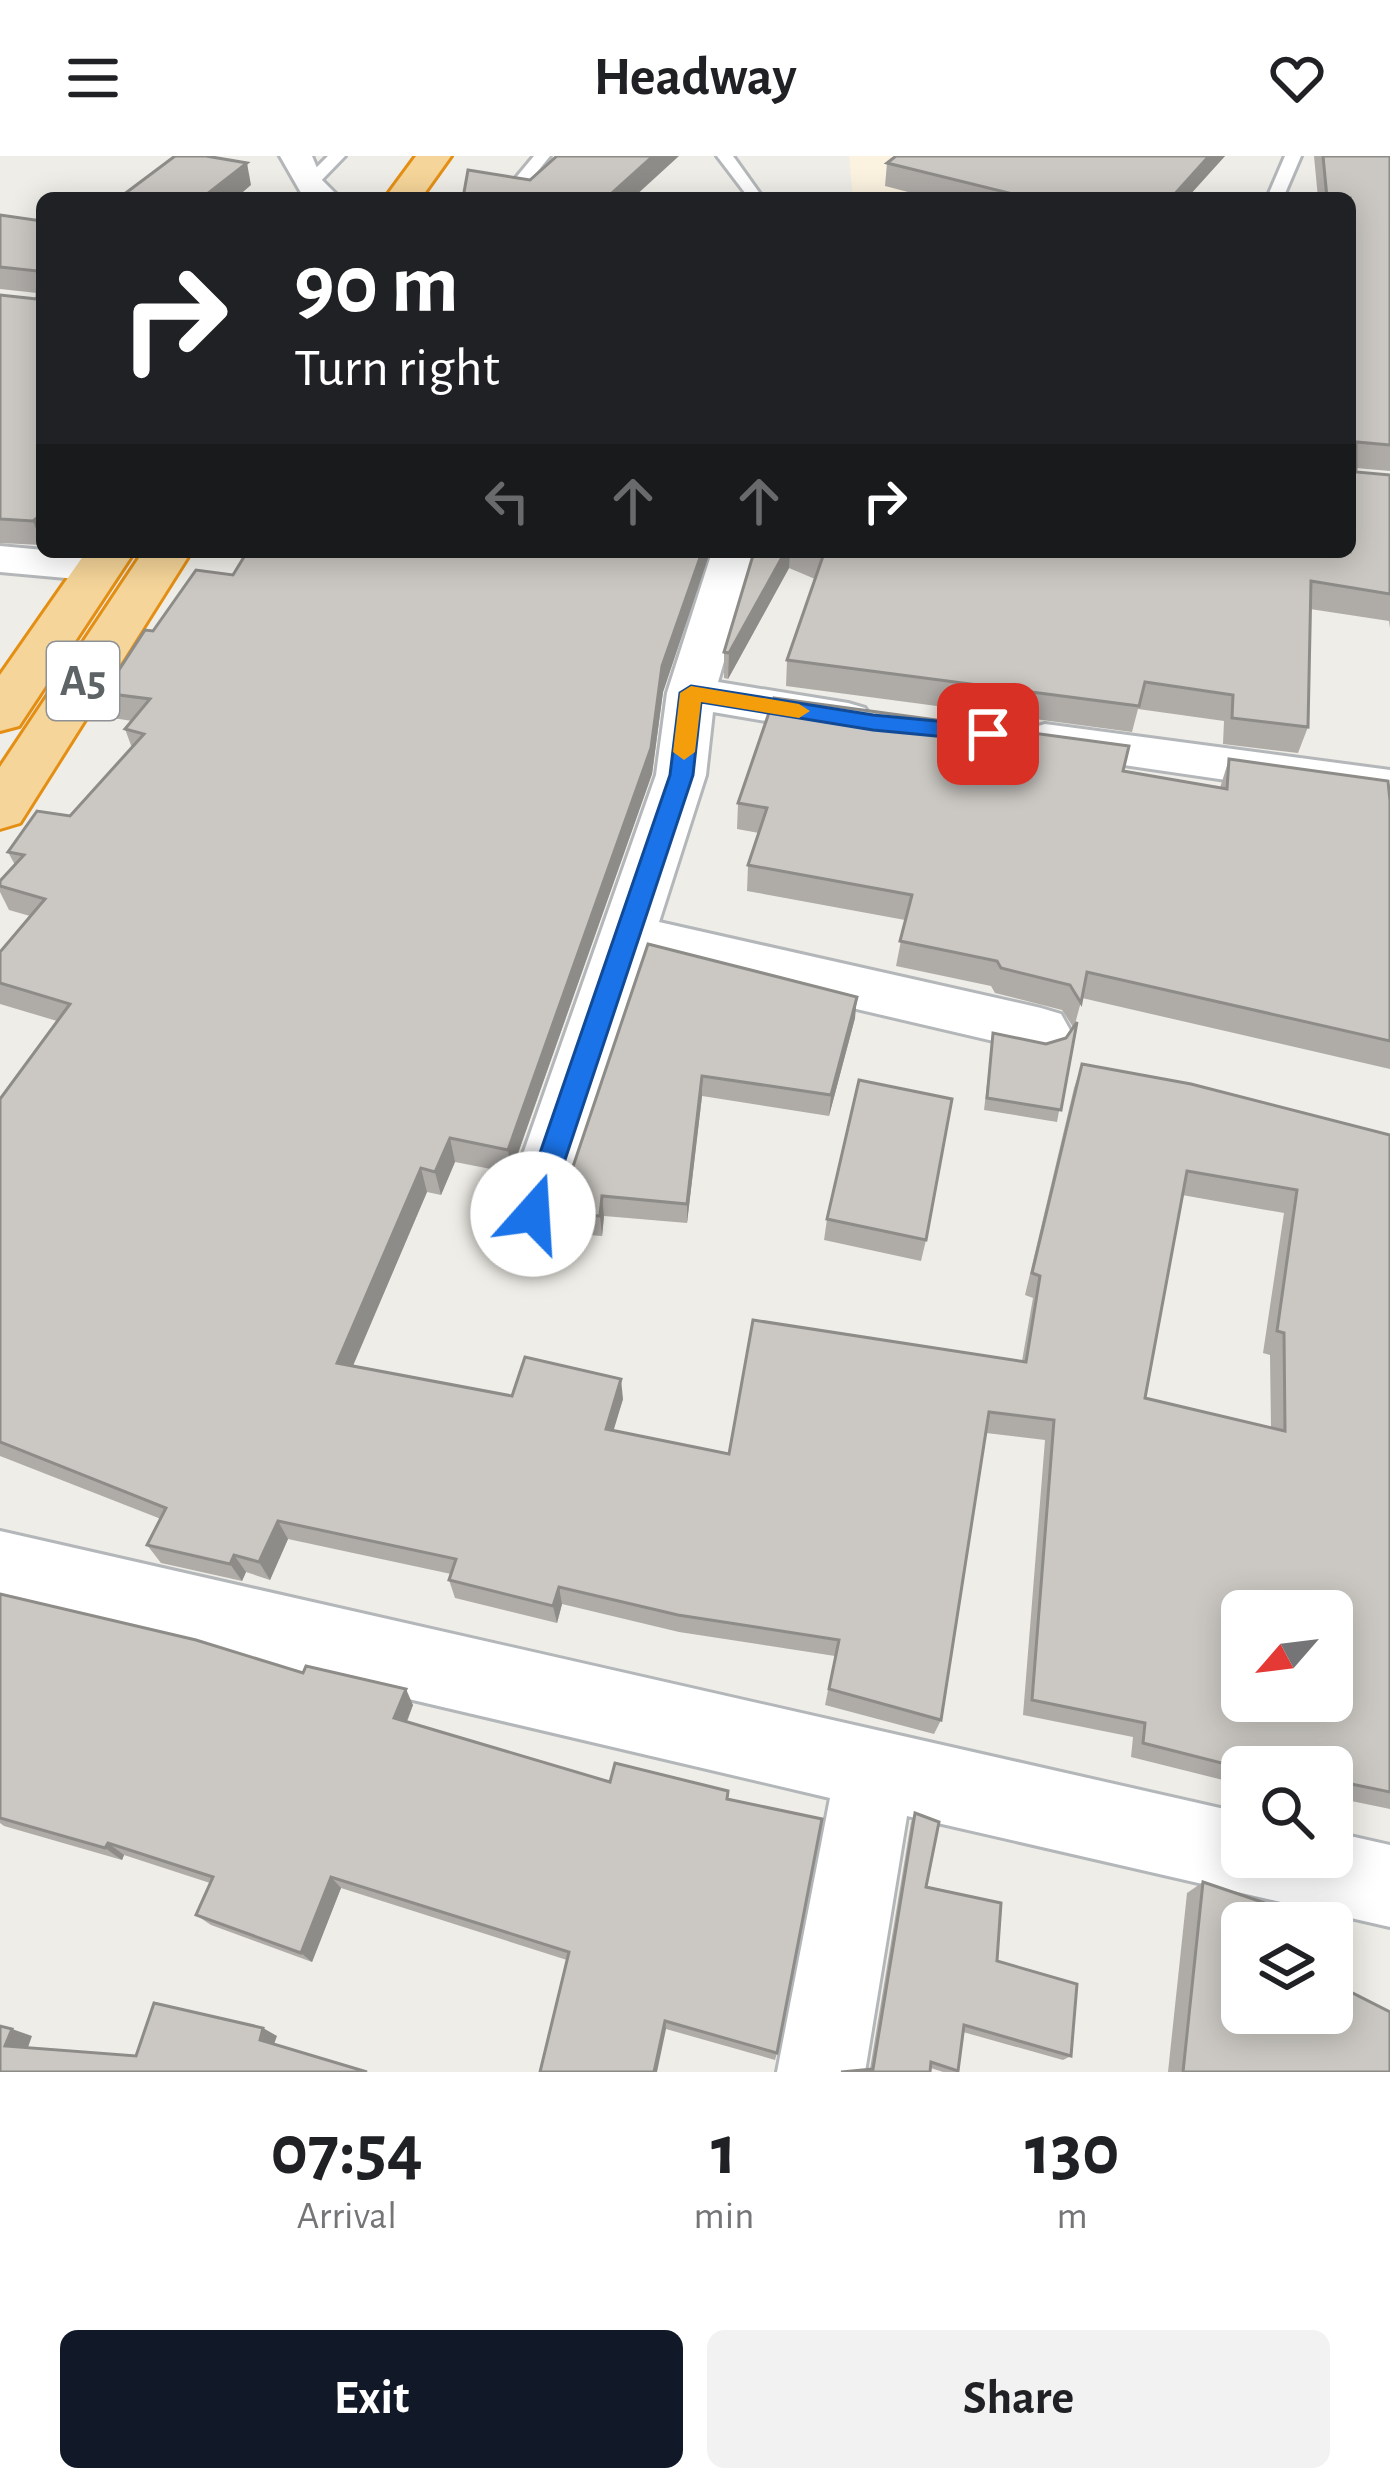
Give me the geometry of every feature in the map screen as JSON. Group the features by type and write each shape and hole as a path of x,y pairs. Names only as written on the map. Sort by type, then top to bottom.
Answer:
{"highway":[{"path":"368,192 395,156"},
{"path":"407,192 434,156"},
{"name":"A5","path":"0,810 163,558"},
{"name":"A5","path":"0,715 104,560"}],"street":[{"path":"533,1214 631,936 681,775 691,693 732,558"},
{"path":"0,559 104,560"},
{"path":"691,693 895,724"},
{"path":"1005,735 1390,787"},
{"path":"631,936 1041,1030"},
{"path":"0,1567 1221,1849"},
{"path":"821,2072 875,1769"},
{"path":"1353,1878 1390,1886"}],"lane":[{"path":"309,180 337,156"},
{"path":"512,192 542,156"},
{"path":"725,156 753,192"},
{"path":"1278,192 1293,156"}],"shaded area":[{"path":"849,156 901,156 1145,192 852,192"}],"building":[{"path":"175,156 247,163 210,192 127,192"},
{"path":"557,156 653,156 613,192 464,192 468,170 530,180"},
{"path":"896,156 1209,156 1177,192 1005,192 887,163"},
{"path":"1323,156 1390,156 1390,445 1356,442 1356,192 1326,192"},
{"path":"0,215 36,220 36,271 0,267"},
{"path":"0,295 36,299 33,521 0,519"},
{"path":"1356,472 1390,475 1390,594 1311,581 1308,727 1232,718 1233,695 1145,682 1139,706 787,660 822,558 1356,558"},
{"path":"243,558 700,558 662,666 651,748 508,1150 450,1138 435,1172 421,1168 337,1363 512,1396 525,1357 621,1379 606,1429 729,1454 753,1320 1026,1362 1040,1276 1032,1273 1082,1064 1191,1084 1390,1135 1390,1792 1353,1784 1353,1746 1221,1746 1221,1763 1143,1743 1145,1723 1032,1700 1054,1420 989,1412 941,1720 829,1689 839,1640 678,1615 559,1587 553,1606 449,1580 456,1559 278,1521 259,1562 234,1555 230,1564 147,1545 166,1508 0,1442 0,1099 70,1004 0,983 0,952 45,899 0,886 0,881 24,855 8,852 37,811 70,816 144,734 125,729 150,699 104,693 145,630 153,631 196,570 233,575","holes":["1187,1171 1297,1190 1277,1331 1284,1333 1285,1431 1145,1398"]},
{"path":"752,558 782,558 729,653 724,652"},
{"path":"774,698 1129,746 1123,771 1227,789 1229,759 1388,781 1390,1041 1087,972 1081,1003 1070,985 1001,968 997,961 900,941 912,895 748,865 767,808 738,803"},
{"path":"648,944 857,997 831,1095 702,1076 687,1204 602,1196 600,1216 557,1214"},
{"path":"1077,1022 1061,1110 987,1098 993,1033 1046,1044 1066,1038"},
{"path":"859,1080 952,1099 926,1240 827,1219"},
{"path":"0,1594 196,1640 303,1673 306,1666 406,1689 394,1718 610,1782 615,1763 728,1791 727,1799 822,1819 777,2053 665,2021 654,2072 540,2072 569,1952 331,1877 301,1953 196,1915 213,1877 108,1843 105,1848 0,1818"},
{"path":"915,1813 939,1822 926,1887 1001,1903 997,1961 1077,1984 1071,2056 964,2025 958,2071 931,2062 930,2072 841,2072 873,2069"},
{"path":"1203,1882 1262,1902 1221,1902 1221,2034 1353,2034 1353,1993 1390,2012 1390,2072 1183,2072"},
{"path":"154,2003 263,2028 260,2040 367,2072 0,2072 0,2026 12,2029 5,2046 136,2056"}],"slow traffic":[{"path":"684,752 691,693 799,711"}],"route":[{"path":"533,1214 631,936 681,775 691,693 873,722 988,734"}]}
